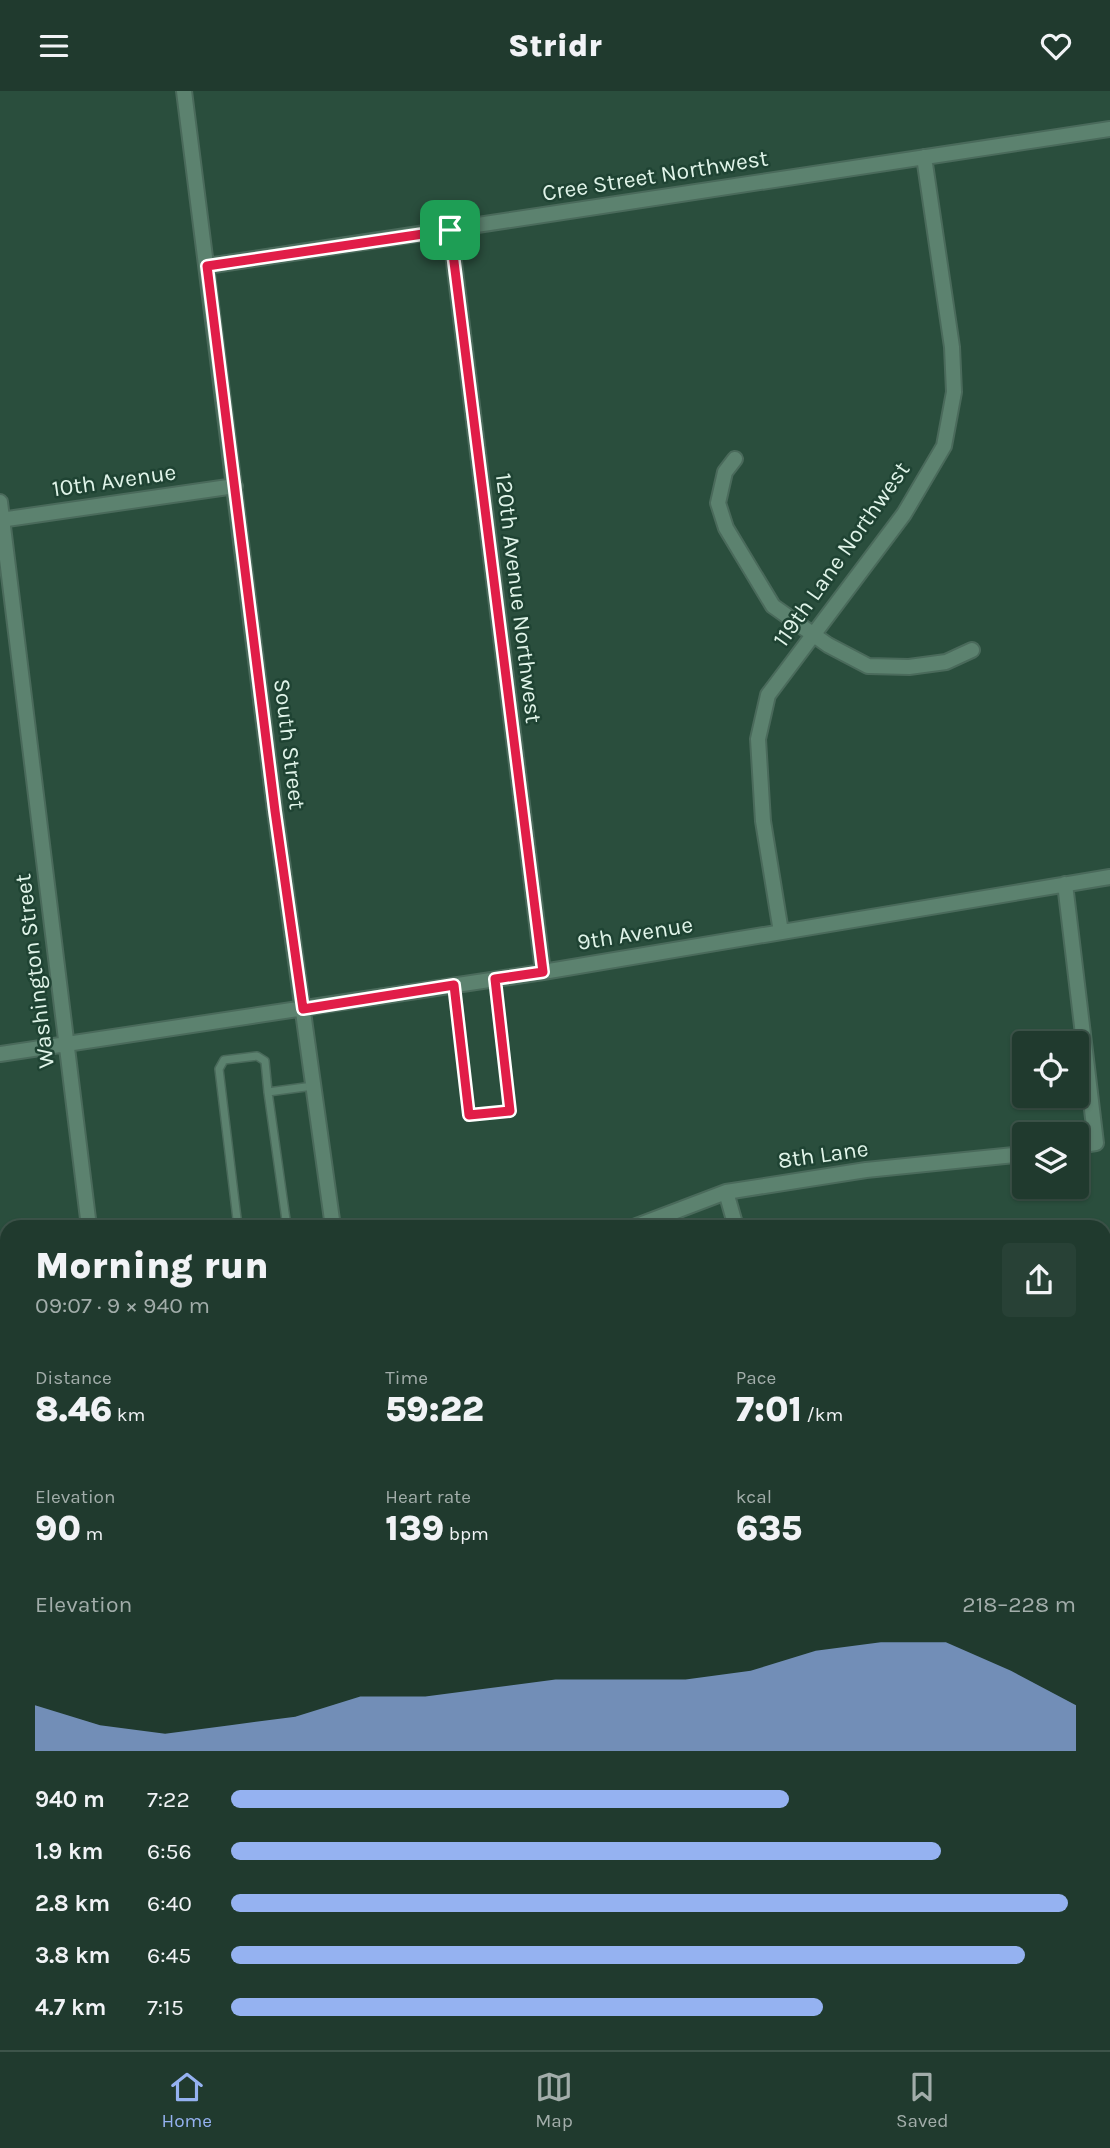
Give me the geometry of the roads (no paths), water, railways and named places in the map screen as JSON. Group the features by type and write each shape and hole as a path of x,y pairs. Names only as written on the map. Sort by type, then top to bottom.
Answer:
{"street":[{"name":"South Street","path":"184,91 332,1220"},
{"name":"Cree Street Northwest","path":"207,266 1110,129"},
{"name":"119th Lane Northwest","path":"781,932 763,821 758,739 768,695 904,515 944,446 954,392 952,347 924,157"},
{"name":"120th Avenue Northwest","path":"450,230 543,972"},
{"path":"735,459 724,472 718,503 726,528 773,606 868,666 909,667 946,662 972,650"},
{"name":"10th Avenue","path":"1,520 235,486"},
{"name":"Washington Street","path":"0,502 88,1220"},
{"name":"9th Avenue","path":"0,1054 543,972 1110,877"},
{"path":"1065,884 1096,1143 1089,1144"},
{"name":"8th Lane","path":"652,1220 726,1192 866,1170 1012,1155"},
{"path":"726,1192 734,1220"}],"lane":[{"path":"454,985 469,1115 510,1111 495,979"},
{"path":"237,1220 219,1069 224,1060 257,1056 265,1061 286,1220"},
{"path":"268,1092 313,1086"}]}
